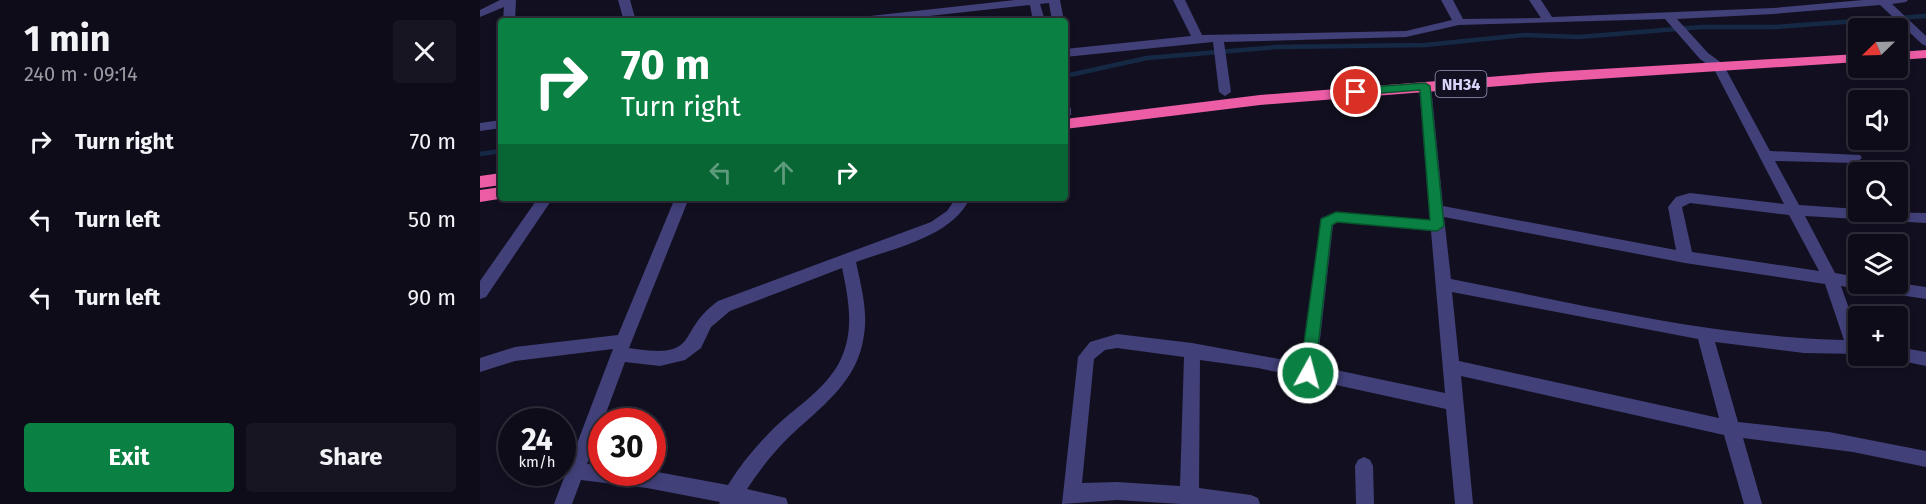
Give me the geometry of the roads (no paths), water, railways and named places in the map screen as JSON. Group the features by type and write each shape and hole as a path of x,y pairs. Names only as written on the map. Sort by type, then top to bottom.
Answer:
{"highway":[{"path":"1908,44 1926,42"},
{"name":"NH34","path":"1068,111 1320,83 1848,48"},
{"path":"1908,55 1926,54"},
{"name":"NH34","path":"1068,124 1260,100 1425,86 1848,59"},
{"path":"480,182 498,179"},
{"path":"480,196 498,193"}],"street":[{"path":"480,14 510,0 509,18"},
{"path":"624,0 629,18"},
{"path":"916,0 917,14"},
{"path":"1054,0 1058,18"},
{"path":"1179,0 1198,39"},
{"path":"1447,0 1459,22"},
{"path":"1535,0 1549,21"},
{"path":"1068,52 1198,39 1219,44 1406,34 1459,22 1549,21 1773,11 1902,0"},
{"path":"880,18 992,4 1038,1 1039,18"},
{"path":"1883,2 1926,42"},
{"path":"1667,15 1687,39 1719,67 1831,280 1848,326"},
{"path":"1219,44 1225,92"},
{"path":"1425,86 1443,284 1467,503"},
{"path":"480,127 498,124"},
{"path":"1766,156 1855,158"},
{"path":"1685,256 1675,207 1678,201 1683,199 1794,210 1926,218"},
{"path":"480,293 544,201"},
{"path":"681,201 576,471 647,479 730,499 780,504"},
{"path":"480,365 515,354 622,348 654,359 670,358 684,353 696,343 710,316 723,306 936,226 953,214 961,201"},
{"path":"1308,373 1326,222 1336,217 1437,218 1926,293"},
{"path":"730,499 771,443 830,390 846,368 856,338 858,305 848,258"},
{"path":"1443,284 1705,334 1804,346 1848,347"},
{"path":"1705,334 1753,504"},
{"path":"1251,504 1189,496 1102,490 1072,498 1086,357 1092,348 1104,342 1117,340 1192,350 1258,361 1455,403"},
{"path":"1189,496 1192,350"},
{"path":"1908,356 1926,359"},
{"path":"1453,367 1731,429 1875,447 1926,459"},
{"path":"1364,466 1365,504"},
{"path":"563,504 570,486"}],"waterway":[{"path":"1068,75 1147,58 1277,47 1425,45 1524,35 1579,37 1701,27 1775,27 1926,16"},
{"path":"480,154 498,151"}]}
